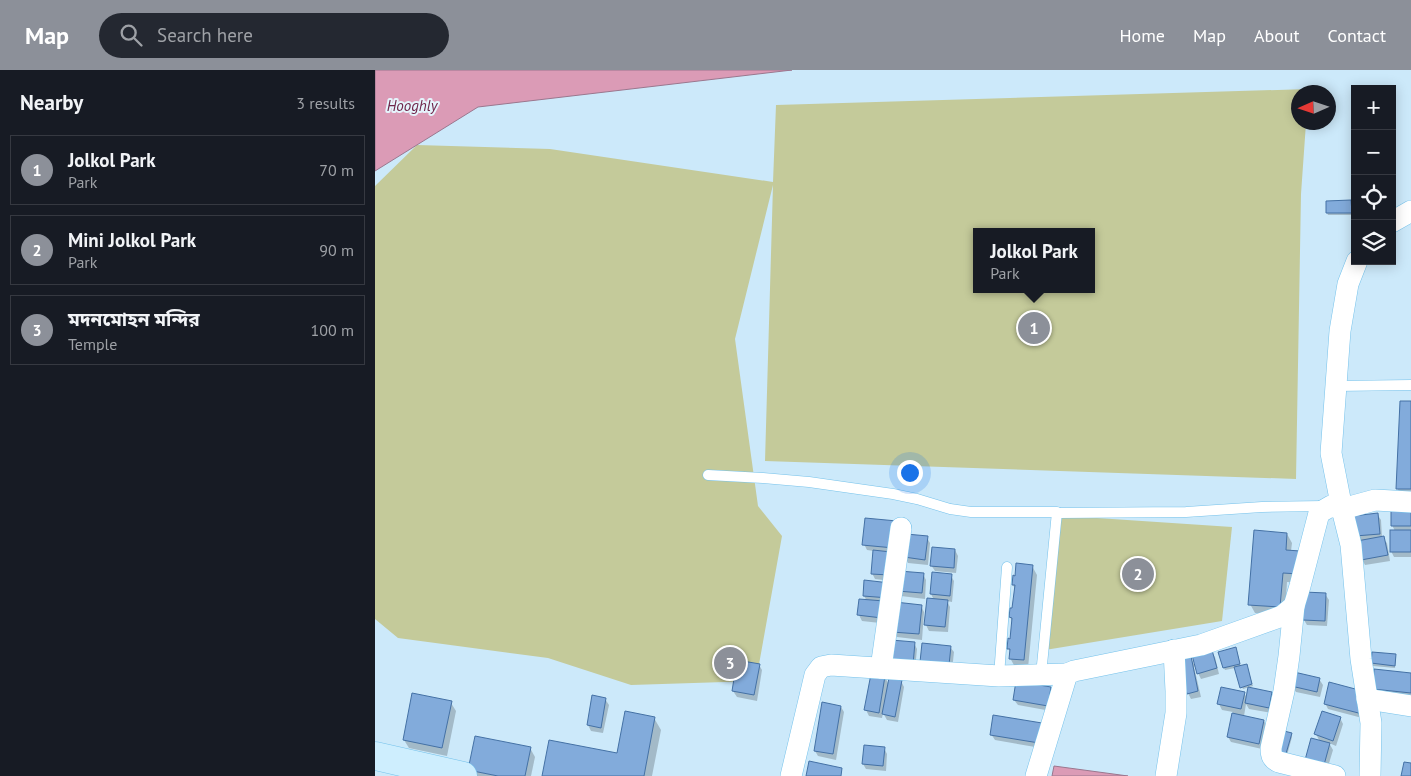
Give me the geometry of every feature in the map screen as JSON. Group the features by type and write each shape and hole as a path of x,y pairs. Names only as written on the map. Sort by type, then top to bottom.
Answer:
{"street":[{"path":"1395,220 1411,211"},
{"path":"1356,265 1349,284 1340,331 1331,453 1337,507 1351,545 1361,659 1371,723 1370,776"},
{"path":"1335,776 1279,762 1273,759 1271,755 1284,691 1294,606 1319,513 1337,507 1375,500 1411,502"},
{"path":"881,668 901,528"},
{"path":"791,776 815,675 821,667 831,665 999,676 1067,674 1201,645 1281,616 1294,606"},
{"path":"1166,776 1176,713 1173,650"},
{"path":"1036,776 1067,674"},
{"path":"1367,699 1411,706"},
{"path":"375,756 463,776"}],"lane":[{"path":"1336,386 1411,385"},
{"path":"708,476 770,478 809,482 893,494 950,509 971,512 1185,512 1262,507 1337,507"},
{"path":"1041,675 1058,513"},
{"path":"999,676 1007,567"}],"green space":[{"path":"1291,90 1291,130 1306,130 1301,194 1296,479 765,461 773,185 735,339 758,506 782,536 756,681 631,685 548,658 398,638 375,619 375,186 417,145 550,149 773,182 776,105"},
{"path":"1052,515 1232,527 1222,621 1045,650"}],"water":[{"name":"Hooghly","path":"375,70 792,70 478,107 375,171"},
{"path":"1054,766 1128,776 1052,776"}],"building":[{"path":"1351,200 1351,213 1326,213 1326,201"},
{"path":"1400,401 1411,401 1411,489 1396,489"},
{"path":"1411,509 1411,526 1391,526 1391,510"},
{"path":"1378,513 1380,534 1355,536 1353,516"},
{"path":"865,518 897,521 894,548 862,545"},
{"path":"1254,530 1287,533 1286,550 1300,551 1299,574 1283,573 1280,607 1248,605"},
{"path":"1390,530 1411,530 1411,552 1390,552"},
{"path":"906,534 928,536 925,560 904,557"},
{"path":"1384,536 1388,555 1361,560 1357,541"},
{"path":"932,547 955,549 954,568 930,566"},
{"path":"873,550 891,552 889,575 871,574"},
{"path":"1016,563 1033,565 1024,660 1009,659 1010,649 1007,649 1008,638 1010,639 1012,618 1009,617 1015,585 1012,585"},
{"path":"899,571 924,573 922,593 897,591"},
{"path":"932,572 952,574 950,596 930,594"},
{"path":"864,580 890,583 889,598 863,596"},
{"path":"1304,592 1326,593 1325,621 1303,620"},
{"path":"927,598 948,600 945,627 924,625"},
{"path":"859,599 884,601 882,618 857,615"},
{"path":"895,602 922,605 919,634 892,632"},
{"path":"891,640 915,642 913,665 889,662"},
{"path":"922,643 951,646 949,665 920,662"},
{"path":"1236,647 1240,664 1223,668 1218,652"},
{"path":"1212,650 1217,668 1197,674 1192,655"},
{"path":"1372,652 1396,654 1395,666 1371,663"},
{"path":"1191,656 1198,691 1187,694 1179,658"},
{"path":"737,660 760,664 754,695 732,691"},
{"path":"1247,664 1252,684 1240,688 1234,667"},
{"path":"1374,669 1411,673 1411,693 1373,689"},
{"path":"1294,672 1320,678 1317,692 1291,686"},
{"path":"871,674 885,676 879,713 864,710"},
{"path":"889,678 902,680 895,717 882,714"},
{"path":"1016,681 1051,687 1048,706 1013,700"},
{"path":"1329,682 1359,690 1366,715 1324,704"},
{"path":"1221,687 1245,692 1241,709 1217,704"},
{"path":"1248,687 1272,692 1269,708 1245,703"},
{"path":"412,693 452,701 442,748 403,740"},
{"path":"592,695 606,698 601,728 587,725"},
{"path":"822,702 841,706 833,754 814,751"},
{"path":"625,711 655,717 644,776 542,776 549,740 617,753"},
{"path":"1322,711 1341,717 1333,741 1314,734"},
{"path":"1232,713 1264,720 1259,744 1227,737"},
{"path":"993,715 1042,723 1039,743 990,735"},
{"path":"1280,730 1292,733 1285,757 1274,754"},
{"path":"475,736 531,747 525,776 498,776 468,770"},
{"path":"1311,738 1330,743 1324,765 1305,760"},
{"path":"864,745 885,747 883,766 862,764"},
{"path":"809,761 842,768 841,776 806,776"},
{"path":"1404,762 1411,763 1411,776 1401,776"}],"place":[{"name":"Jolkol Park","path":"1034,328"},
{"name":"Mini Jolkol Park","path":"1138,574"},
{"name":"মদনমোহন মন্দির","path":"730,663"}]}
